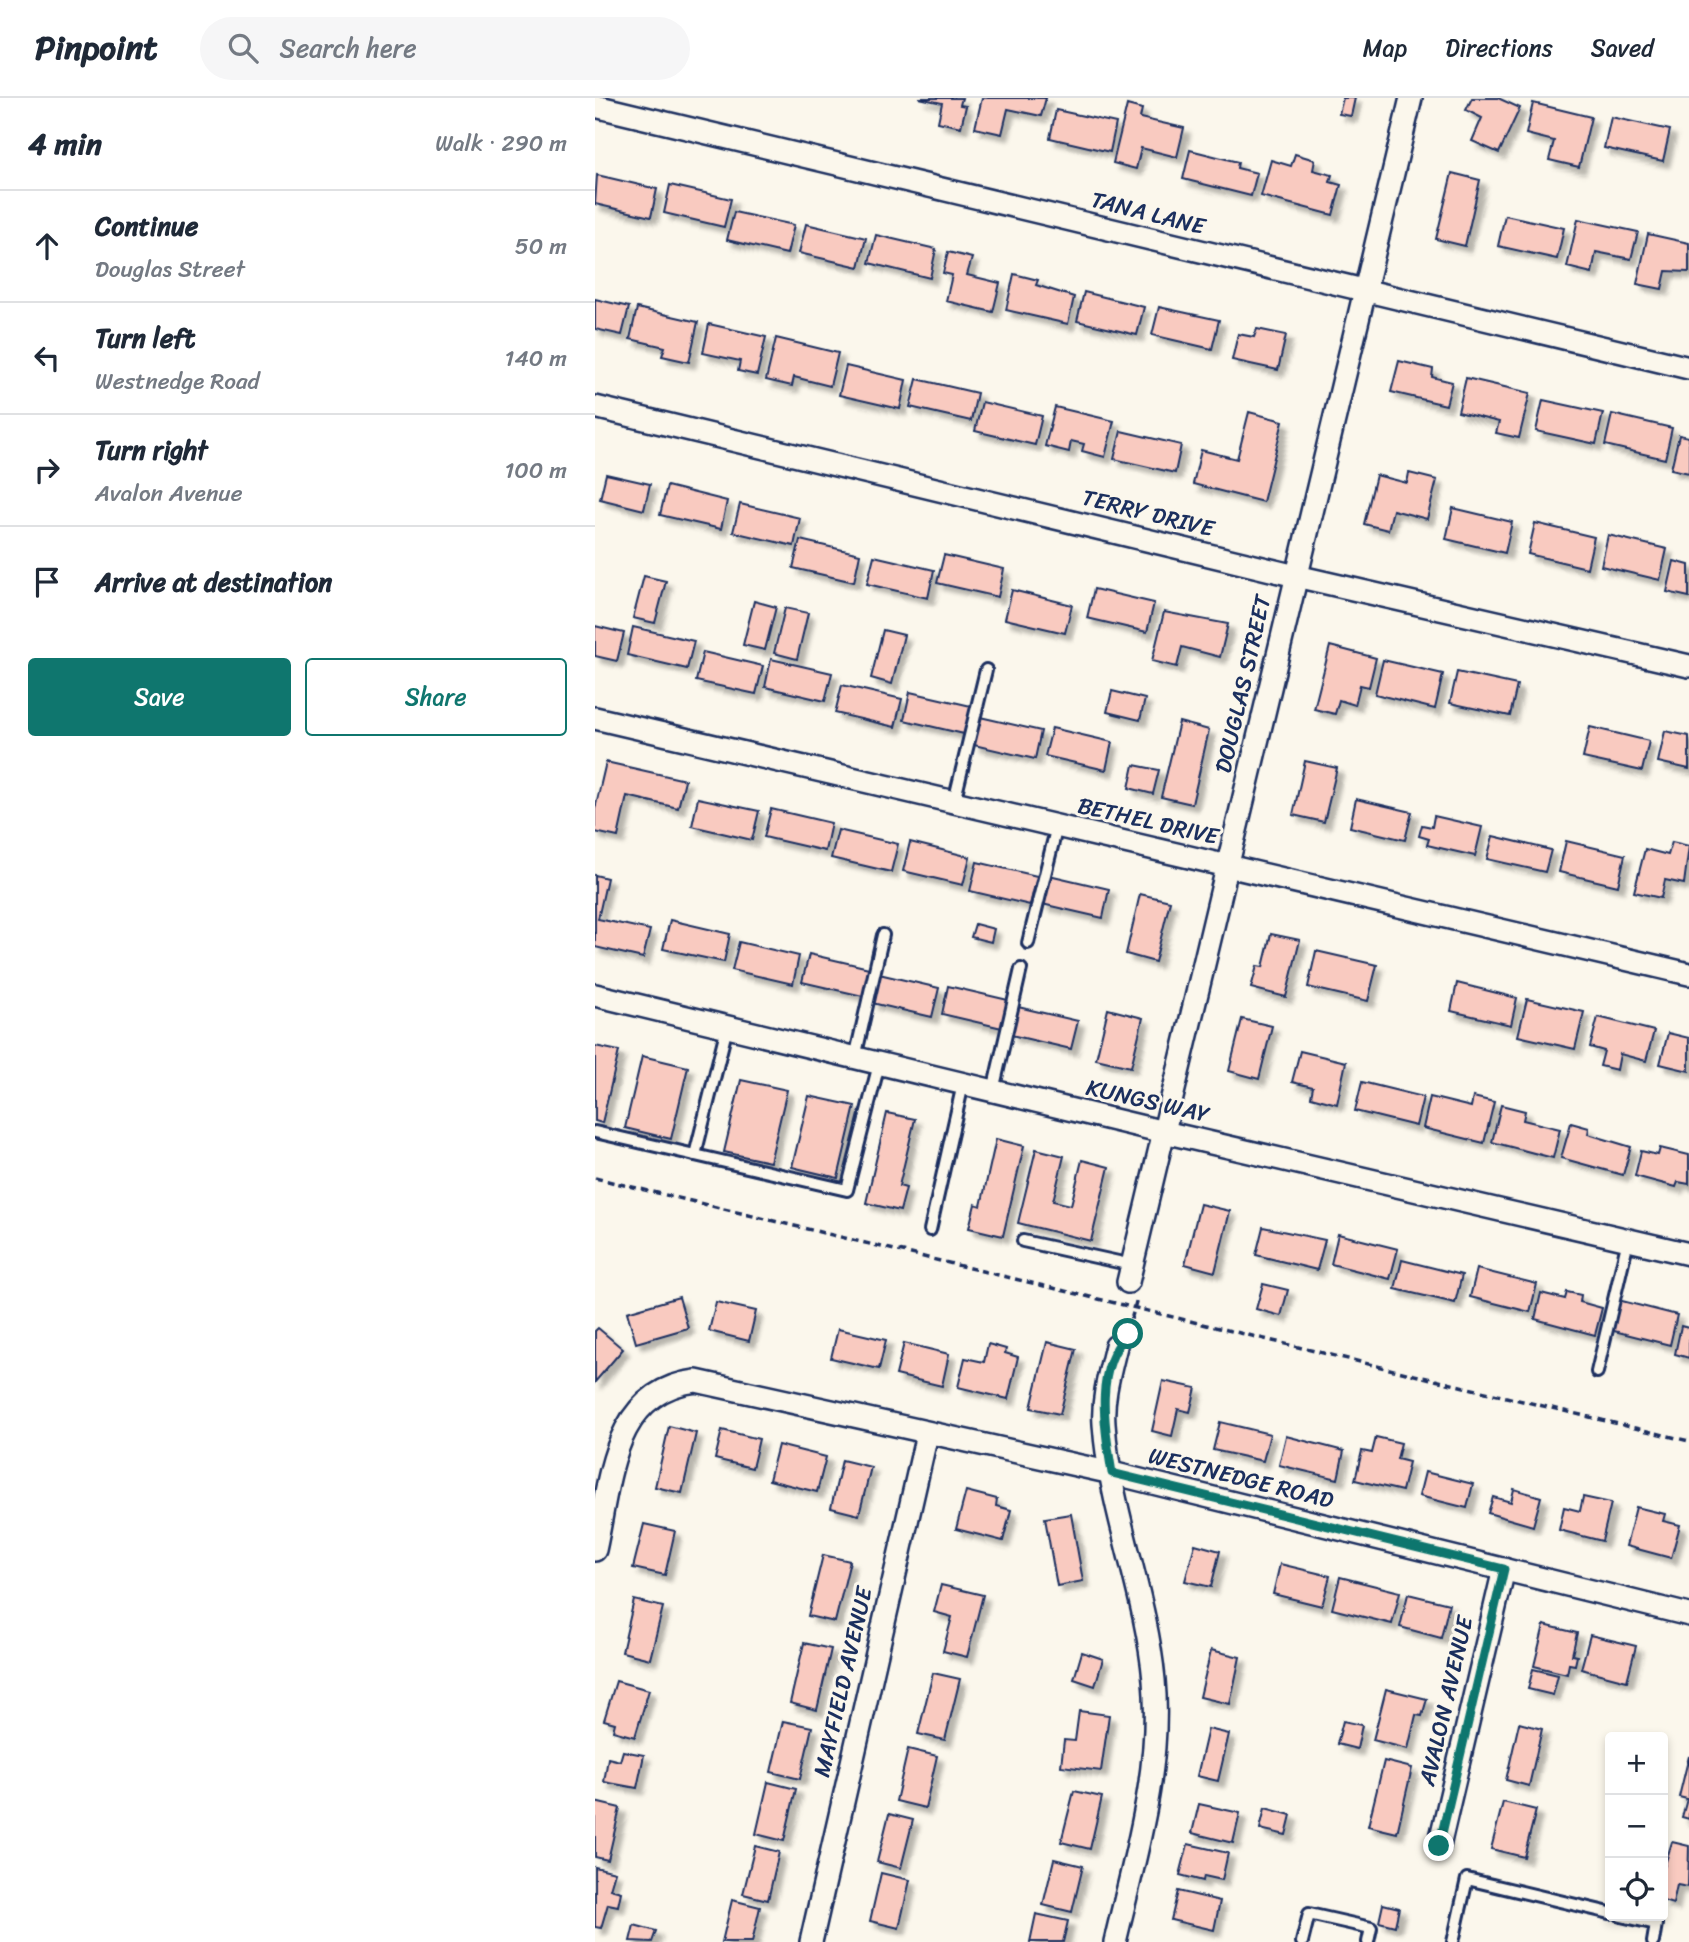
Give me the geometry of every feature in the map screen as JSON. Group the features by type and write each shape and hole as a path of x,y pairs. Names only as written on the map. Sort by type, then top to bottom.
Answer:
{"street":[{"name":"DOUGLAS STREET","path":"1130,1273 1411,98"},
{"name":"TANA LANE","path":"595,106 1689,368"},
{"name":"TERRY DRIVE","path":"595,407 1296,576 1689,666"},
{"name":"BETHEL DRIVE","path":"595,718 1689,974"},
{"name":"KUNGS WAY","path":"595,995 1164,1132 1689,1254"},
{"path":"1115,1942 1148,1798 1155,1739 1154,1680 1104,1423 1106,1389 1116,1346"},
{"name":"WESTNEDGE ROAD","path":"595,1550 621,1437 633,1414 656,1392 674,1384 697,1381 1112,1473 1689,1615"},
{"name":"MAYFIELD AVENUE","path":"811,1942 927,1434"},
{"name":"AVALON AVENUE","path":"1439,1846 1504,1569"}],"lane":[{"path":"954,802 986,670"},
{"path":"1028,943 1057,826"},
{"path":"855,1058 883,935"},
{"path":"993,1091 1021,969"},
{"path":"695,1155 727,1027"},
{"path":"595,1132 846,1190 879,1063"},
{"path":"930,1230 963,1084"},
{"path":"1597,1372 1628,1240"},
{"path":"1023,1241 1130,1273"},
{"path":"1453,1942 1467,1879 1605,1912"},
{"path":"1302,1942 1309,1914 1371,1928 1368,1942"},
{"path":"1644,1921 1657,1924 1653,1942"}],"path":[{"path":"595,1178 1689,1441"},
{"path":"1116,1346 1128,1334 1138,1289 1130,1273"}],"building":[{"path":"919,98 962,98 960,105 966,106 961,127 938,122 942,103"},
{"path":"982,98 1046,98 1041,116 1008,109 1002,134 975,128"},
{"path":"1343,98 1355,98 1351,116 1339,114"},
{"path":"1472,98 1498,98 1520,108 1499,153 1472,141 1482,118 1466,110"},
{"path":"1533,103 1591,117 1579,167 1549,160 1554,141 1526,134"},
{"path":"1127,105 1142,109 1140,118 1184,128 1177,157 1141,148 1136,169 1113,163"},
{"path":"1056,110 1116,123 1110,152 1050,138"},
{"path":"1611,117 1670,130 1663,161 1604,148"},
{"path":"1190,150 1238,162 1237,168 1257,173 1251,196 1183,179"},
{"path":"1295,154 1315,160 1313,170 1332,175 1330,182 1341,185 1333,215 1261,196 1271,160 1291,166"},
{"path":"1452,173 1480,180 1465,246 1436,239"},
{"path":"597,175 657,189 651,217 595,204"},
{"path":"670,185 731,199 724,227 664,213"},
{"path":"734,212 794,225 787,254 727,240"},
{"path":"1505,215 1564,228 1557,259 1498,246"},
{"path":"1578,219 1638,232 1631,259 1596,252 1592,273 1567,267"},
{"path":"806,224 866,238 859,267 799,253"},
{"path":"1648,234 1689,243 1689,272 1666,271 1662,289 1637,284"},
{"path":"876,235 936,249 930,278 869,263"},
{"path":"948,252 972,258 967,275 1000,283 993,312 946,301 952,275 943,273"},
{"path":"1014,274 1038,280 1036,285 1074,297 1068,324 1006,310"},
{"path":"1084,292 1144,307 1137,335 1077,321"},
{"path":"595,299 629,307 622,335 595,329"},
{"path":"1159,307 1219,320 1212,349 1152,335"},
{"path":"637,308 698,322 689,362 662,356 665,347 630,339"},
{"path":"709,324 766,337 757,375 738,371 740,361 703,353"},
{"path":"1257,329 1286,335 1278,370 1232,360 1238,334 1254,337"},
{"path":"776,338 838,353 830,386 794,377 792,386 766,380"},
{"path":"1399,361 1433,369 1432,377 1452,382 1446,405 1391,392"},
{"path":"846,366 906,380 900,409 839,395"},
{"path":"1466,378 1530,393 1519,438 1496,433 1499,422 1458,412"},
{"path":"917,379 977,393 971,421 910,407"},
{"path":"1543,400 1603,413 1596,444 1536,431"},
{"path":"982,402 1042,416 1035,445 975,431"},
{"path":"1055,407 1114,421 1105,457 1082,451 1084,444 1071,441 1069,452 1045,446"},
{"path":"1249,412 1283,421 1263,502 1193,484 1201,450 1237,459"},
{"path":"1612,414 1672,428 1665,459 1605,445"},
{"path":"1121,431 1181,445 1175,473 1114,459"},
{"path":"1679,435 1689,437 1689,473 1671,469"},
{"path":"1409,473 1437,480 1427,519 1393,510 1388,530 1364,524 1376,475 1407,483"},
{"path":"606,474 650,484 644,510 600,499"},
{"path":"667,486 727,501 721,529 660,515"},
{"path":"740,504 800,518 794,546 733,532"},
{"path":"1453,508 1512,522 1505,553 1446,539"},
{"path":"1535,523 1594,537 1587,568 1528,554"},
{"path":"1608,535 1667,549 1660,580 1601,566"},
{"path":"800,540 860,554 854,582 793,568"},
{"path":"944,555 1004,569 998,597 937,583"},
{"path":"874,556 934,570 928,598 867,584"},
{"path":"1674,561 1689,565 1689,597 1667,592"},
{"path":"644,576 666,581 655,623 633,618"},
{"path":"1094,589 1154,603 1147,632 1087,618"},
{"path":"1012,590 1072,605 1065,633 1005,619"},
{"path":"754,601 776,607 765,650 743,645"},
{"path":"785,608 808,613 797,659 774,653"},
{"path":"1164,612 1228,624 1220,657 1182,647 1177,667 1152,661"},
{"path":"595,626 624,633 617,661 595,656"},
{"path":"633,627 694,641 687,669 627,655"},
{"path":"883,630 904,635 892,684 871,678"},
{"path":"1330,646 1376,658 1369,687 1360,685 1355,705 1339,700 1335,714 1314,709"},
{"path":"703,652 763,666 756,694 696,681"},
{"path":"771,659 832,673 825,701 765,687"},
{"path":"1383,660 1443,674 1435,709 1375,694"},
{"path":"1457,672 1517,685 1510,716 1450,703"},
{"path":"842,685 902,699 895,727 835,713"},
{"path":"1112,691 1145,699 1140,720 1107,712"},
{"path":"910,692 971,706 964,734 904,720"},
{"path":"980,717 1041,731 1035,759 974,745"},
{"path":"1179,722 1209,730 1192,804 1161,797"},
{"path":"1590,727 1649,741 1642,771 1583,758"},
{"path":"1052,728 1112,742 1106,770 1045,756"},
{"path":"1665,731 1689,736 1689,769 1658,762"},
{"path":"1305,761 1337,768 1324,822 1293,815"},
{"path":"606,762 685,780 678,808 627,796 618,837 595,832 595,809"},
{"path":"1134,765 1159,770 1153,794 1129,788"},
{"path":"698,798 759,811 752,840 692,826"},
{"path":"1356,799 1412,812 1405,840 1350,827"},
{"path":"771,809 831,823 825,851 764,837"},
{"path":"1434,816 1482,827 1475,856 1427,845 1429,839 1419,836 1422,825 1432,827"},
{"path":"838,830 898,844 891,872 831,858"},
{"path":"1493,836 1551,850 1545,872 1487,859"},
{"path":"1566,841 1625,855 1618,886 1559,872"},
{"path":"910,842 970,857 963,885 903,871"},
{"path":"1672,842 1689,846 1684,884 1665,880 1661,898 1634,892 1645,849 1668,855"},
{"path":"977,862 1037,876 1030,905 970,891"},
{"path":"595,875 607,878 598,919 650,930 643,958 595,947"},
{"path":"1049,875 1109,889 1103,918 1042,904"},
{"path":"1140,894 1170,901 1155,962 1126,954"},
{"path":"670,920 730,934 724,962 663,949"},
{"path":"975,924 994,929 991,942 971,937"},
{"path":"1271,934 1300,940 1286,997 1251,988 1257,966 1263,967"},
{"path":"739,942 799,956 793,984 732,970"},
{"path":"1316,951 1377,965 1368,1001 1308,987"},
{"path":"809,954 869,968 863,996 802,982"},
{"path":"879,974 939,988 932,1017 872,1003"},
{"path":"1457,983 1517,998 1511,1025 1451,1011"},
{"path":"948,986 1008,1000 1002,1028 942,1014"},
{"path":"1527,999 1584,1012 1575,1049 1518,1036"},
{"path":"1018,1007 1078,1021 1071,1049 1011,1035"},
{"path":"1108,1009 1143,1018 1131,1067 1096,1059"},
{"path":"1598,1017 1654,1031 1646,1061 1620,1054 1617,1070 1600,1066 1604,1051 1590,1047"},
{"path":"1242,1019 1272,1026 1259,1079 1229,1071"},
{"path":"1668,1033 1689,1038 1689,1071 1660,1064"},
{"path":"595,1046 619,1051 602,1123 595,1121"},
{"path":"1300,1051 1346,1062 1337,1104 1311,1097 1313,1087 1292,1082"},
{"path":"642,1056 688,1067 671,1139 625,1128"},
{"path":"741,1080 787,1090 770,1162 724,1152"},
{"path":"1362,1082 1423,1097 1416,1126 1355,1111"},
{"path":"809,1096 855,1106 838,1178 792,1167"},
{"path":"1430,1097 1471,1107 1473,1097 1494,1102 1484,1143 1423,1128"},
{"path":"1501,1105 1525,1111 1523,1120 1560,1129 1553,1158 1492,1142"},
{"path":"887,1113 915,1119 899,1186 906,1188 900,1211 866,1203"},
{"path":"1571,1123 1589,1128 1588,1134 1631,1147 1623,1175 1561,1158"},
{"path":"996,1139 1024,1146 1003,1236 969,1228 975,1204 981,1206"},
{"path":"1660,1148 1689,1155 1689,1184 1678,1182 1676,1187 1635,1176 1641,1151 1658,1155"},
{"path":"1036,1149 1064,1156 1053,1201 1071,1205 1082,1160 1109,1167 1091,1241 1018,1223"},
{"path":"1200,1204 1230,1211 1215,1272 1185,1264"},
{"path":"1263,1227 1325,1240 1317,1270 1256,1255"},
{"path":"1338,1234 1398,1249 1390,1279 1331,1264"},
{"path":"1402,1260 1462,1275 1455,1303 1395,1289"},
{"path":"1477,1269 1537,1284 1530,1312 1470,1297"},
{"path":"1263,1284 1288,1290 1281,1316 1256,1309"},
{"path":"1567,1292 1581,1295 1580,1302 1602,1308 1595,1335 1535,1319 1541,1293 1565,1299"},
{"path":"679,1297 688,1328 636,1343 627,1312"},
{"path":"1618,1300 1677,1315 1670,1345 1610,1330"},
{"path":"716,1302 756,1311 749,1341 709,1331"},
{"path":"1681,1326 1689,1328 1689,1358 1675,1354"},
{"path":"598,1328 623,1349 595,1382 595,1331"},
{"path":"838,1329 886,1340 879,1369 831,1358"},
{"path":"1047,1342 1076,1349 1060,1414 1031,1408"},
{"path":"904,1343 949,1354 942,1386 896,1375"},
{"path":"988,1344 1006,1349 1005,1353 1018,1357 1008,1399 958,1387 965,1358 984,1362"},
{"path":"1163,1381 1196,1388 1190,1412 1178,1409 1172,1436 1152,1431"},
{"path":"1220,1422 1270,1434 1263,1461 1213,1450"},
{"path":"669,1426 696,1433 682,1493 655,1487"},
{"path":"722,1430 759,1439 752,1468 715,1459"},
{"path":"1286,1436 1344,1451 1338,1479 1279,1465"},
{"path":"1376,1437 1401,1443 1397,1459 1409,1462 1402,1491 1355,1480 1362,1451 1372,1453"},
{"path":"778,1445 826,1457 817,1492 769,1480"},
{"path":"842,1460 871,1467 859,1515 831,1508"},
{"path":"1425,1472 1473,1484 1467,1508 1419,1496"},
{"path":"1514,1489 1541,1497 1533,1526 1488,1513 1493,1497 1511,1502"},
{"path":"966,1491 997,1499 996,1506 1011,1510 1003,1541 956,1529"},
{"path":"1583,1497 1611,1503 1602,1541 1559,1530 1564,1507 1580,1511"},
{"path":"1636,1507 1665,1514 1663,1521 1680,1525 1671,1558 1626,1546"},
{"path":"1071,1514 1083,1581 1057,1586 1045,1518"},
{"path":"644,1524 675,1531 665,1575 633,1568"},
{"path":"1195,1544 1220,1551 1211,1587 1185,1581"},
{"path":"823,1555 850,1561 835,1622 808,1616"},
{"path":"1280,1564 1330,1576 1322,1606 1273,1594"},
{"path":"1340,1577 1400,1592 1392,1624 1332,1609"},
{"path":"941,1585 983,1595 967,1657 943,1651 952,1617 934,1612"},
{"path":"1408,1594 1449,1604 1441,1638 1400,1627"},
{"path":"634,1600 663,1607 650,1659 622,1652"},
{"path":"1544,1625 1577,1633 1572,1655 1577,1656 1575,1665 1569,1664 1567,1674 1534,1666"},
{"path":"1590,1635 1636,1646 1627,1681 1581,1669"},
{"path":"804,1643 831,1649 817,1710 790,1703"},
{"path":"1211,1650 1240,1657 1230,1704 1200,1697"},
{"path":"1082,1652 1103,1659 1095,1686 1074,1679"},
{"path":"1533,1669 1558,1675 1553,1695 1528,1689"},
{"path":"933,1673 960,1679 945,1740 918,1734"},
{"path":"616,1681 649,1690 635,1737 613,1731 615,1723 604,1720"},
{"path":"1386,1689 1427,1699 1422,1716 1416,1715 1408,1749 1373,1740"},
{"path":"1079,1711 1109,1715 1101,1771 1061,1766 1064,1740 1075,1741"},
{"path":"783,1721 812,1727 800,1779 771,1772"},
{"path":"1343,1721 1362,1725 1357,1749 1337,1744"},
{"path":"1519,1723 1542,1729 1529,1786 1506,1780"},
{"path":"1208,1729 1229,1734 1218,1781 1197,1776"},
{"path":"908,1749 937,1756 925,1808 896,1801"},
{"path":"623,1751 644,1755 637,1788 604,1782 608,1758 620,1761"},
{"path":"1689,1756 1689,1819 1682,1817 1687,1799 1679,1797"},
{"path":"1384,1761 1412,1768 1397,1833 1368,1826"},
{"path":"768,1782 796,1789 784,1841 756,1834"},
{"path":"1074,1791 1102,1797 1090,1849 1061,1842"},
{"path":"595,1802 620,1808 608,1860 595,1857"},
{"path":"1503,1802 1536,1810 1524,1857 1491,1849"},
{"path":"1199,1804 1240,1813 1233,1843 1192,1833"},
{"path":"1265,1808 1291,1815 1286,1835 1260,1829"},
{"path":"889,1814 913,1820 901,1868 877,1862"},
{"path":"1672,1842 1689,1846 1688,1887 1677,1885 1673,1904 1668,1902 1668,1855"},
{"path":"1188,1844 1228,1853 1222,1880 1204,1876 1203,1881 1180,1875"},
{"path":"755,1846 779,1852 768,1900 743,1894"},
{"path":"1054,1859 1083,1866 1072,1912 1043,1905"},
{"path":"595,1867 615,1872 610,1889 621,1892 618,1906 608,1904 601,1928 595,1927"},
{"path":"881,1873 910,1880 899,1928 870,1921"},
{"path":"1178,1891 1220,1901 1214,1930 1171,1920"},
{"path":"732,1900 760,1907 752,1942 722,1942"},
{"path":"1383,1904 1399,1908 1395,1926 1379,1922"},
{"path":"1036,1914 1068,1921 1063,1942 1030,1942"},
{"path":"634,1925 656,1931 652,1942 630,1941"}],"route":[{"path":"1128,1334 1116,1346 1106,1389 1104,1423 1112,1473 1504,1569 1439,1846"}]}
